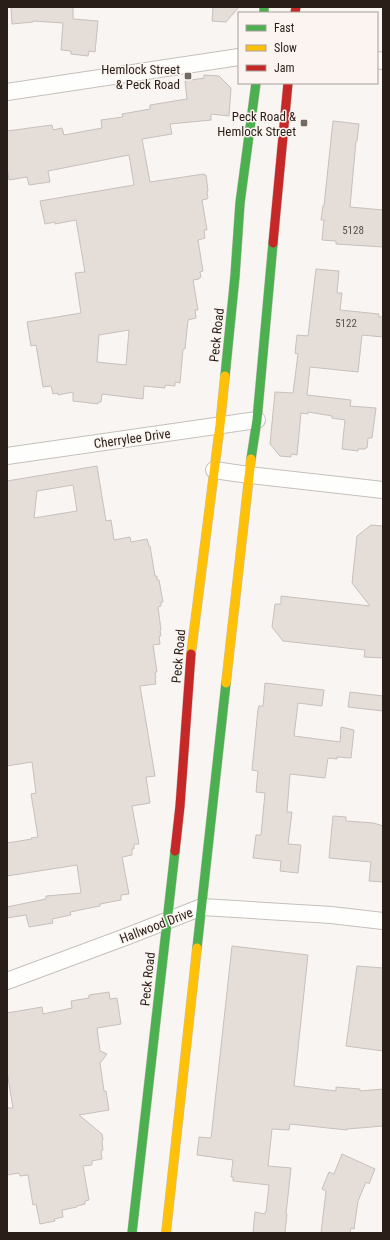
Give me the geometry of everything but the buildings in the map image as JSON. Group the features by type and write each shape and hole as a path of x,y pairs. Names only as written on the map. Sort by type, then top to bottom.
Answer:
{"main road":[{"name":"Peck Road","path":"132,1233 180,806 191,653 220,425 235,276 240,202 256,84"},
{"path":"166,1233 249,475 257,420 288,84"}],"street":[{"path":"7,92 238,57"},
{"name":"Cherrylee Drive","path":"7,456 257,420"},
{"path":"214,470 383,490"},
{"name":"Hallwood Drive","path":"7,981 202,907 331,915 383,921"}],"traffic: fast":[{"path":"264,7 264,12"},
{"path":"225,376 235,276 240,203 256,84"},
{"path":"251,459 257,420 273,243"},
{"path":"197,948 226,683"},
{"path":"132,1233 175,851"}],"traffic: slow":[{"path":"191,654 225,376"},
{"path":"226,683 251,459"},
{"path":"166,1233 197,948"}],"traffic: jam":[{"path":"295,12 296,7"},
{"path":"273,243 288,84"},
{"path":"175,851 180,806 191,654"}],"place":[{"name":"Hemlock Street & Peck Road","path":"188,76"},
{"name":"Peck Road & Hemlock Street","path":"304,123"}]}
